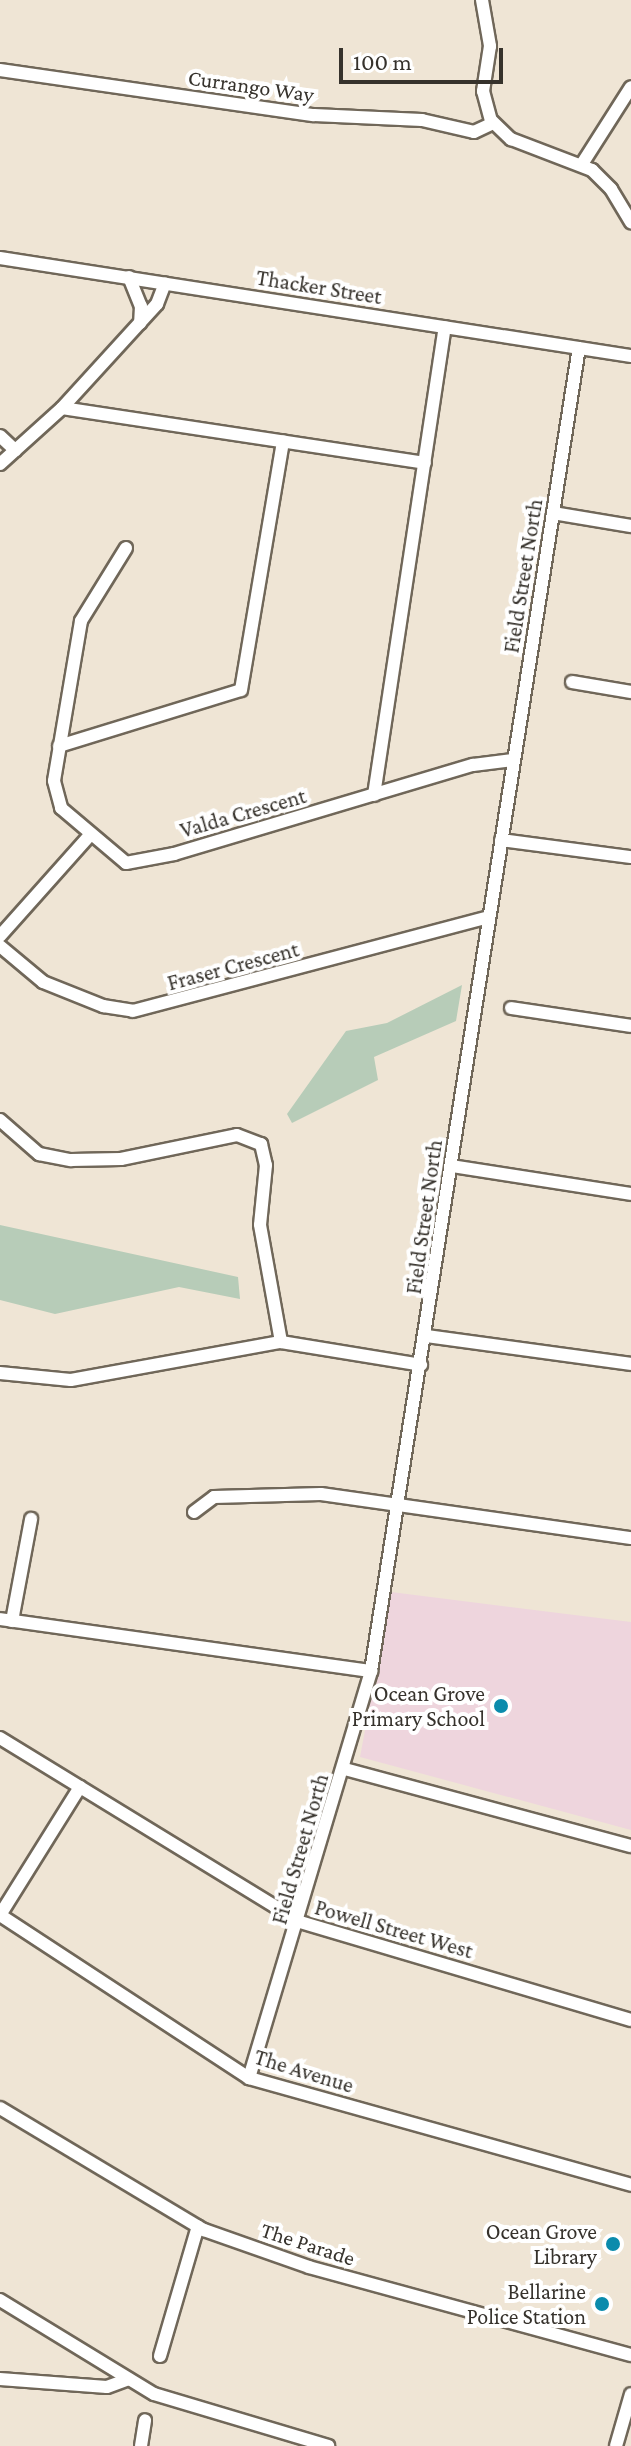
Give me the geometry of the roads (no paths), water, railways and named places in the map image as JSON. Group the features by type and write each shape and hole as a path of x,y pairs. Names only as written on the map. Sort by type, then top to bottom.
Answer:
{"street":[{"path":"482,0 490,46 483,91 493,123 511,139 582,164 611,189 631,222"},
{"name":"Currango Way","path":"0,70 314,115 422,120 474,132 493,123"},
{"path":"582,164 631,87"},
{"name":"Thacker Street","path":"0,258 579,348 631,353"},
{"path":"129,277 141,306 140,323"},
{"path":"0,464 62,408 140,323 160,299 165,283"},
{"path":"374,795 445,327"},
{"name":"Field Street North","path":"249,2078 300,1922 371,1671 427,1336 513,760 579,348"},
{"path":"62,408 425,463"},
{"path":"0,436 15,450"},
{"path":"59,746 241,690 283,442"},
{"path":"553,513 631,526"},
{"name":"Valda Crescent","path":"126,548 81,621 59,746 57,801 90,835 126,863 141,862 487,762 513,760"},
{"path":"572,682 631,692"},
{"path":"0,936 90,835"},
{"path":"501,840 631,857"},
{"name":"Fraser Crescent","path":"0,946 43,982 103,1006 133,1011 489,917"},
{"path":"511,1008 631,1026"},
{"path":"0,1120 39,1154 71,1160 121,1159 237,1135 261,1144 266,1165 260,1225 281,1342"},
{"path":"452,1166 631,1194"},
{"path":"427,1336 631,1364"},
{"path":"0,1373 71,1380 281,1342 421,1365"},
{"path":"194,1512 214,1497 321,1494 631,1538"},
{"path":"31,1519 6,1620 371,1671"},
{"name":"Powell Street West","path":"0,1738 300,1922 631,2020"},
{"path":"345,1769 631,1846"},
{"path":"0,1915 80,1787"},
{"name":"The Avenue","path":"0,1915 249,2078 631,2185"},
{"name":"The Parade","path":"0,2108 198,2226 309,2267 631,2355"},
{"path":"160,2356 198,2226"},
{"path":"0,2300 129,2379 201,2412 328,2446"},
{"path":"0,2379 107,2387 129,2379"},
{"path":"616,2446 631,2394"},
{"path":"141,2446 145,2420"}],"place":[{"name":"Ocean Grove Primary School","path":"501,1706"},
{"name":"Ocean Grove Library","path":"613,2244"},
{"name":"Bellarine Police Station","path":"602,2304"}]}
